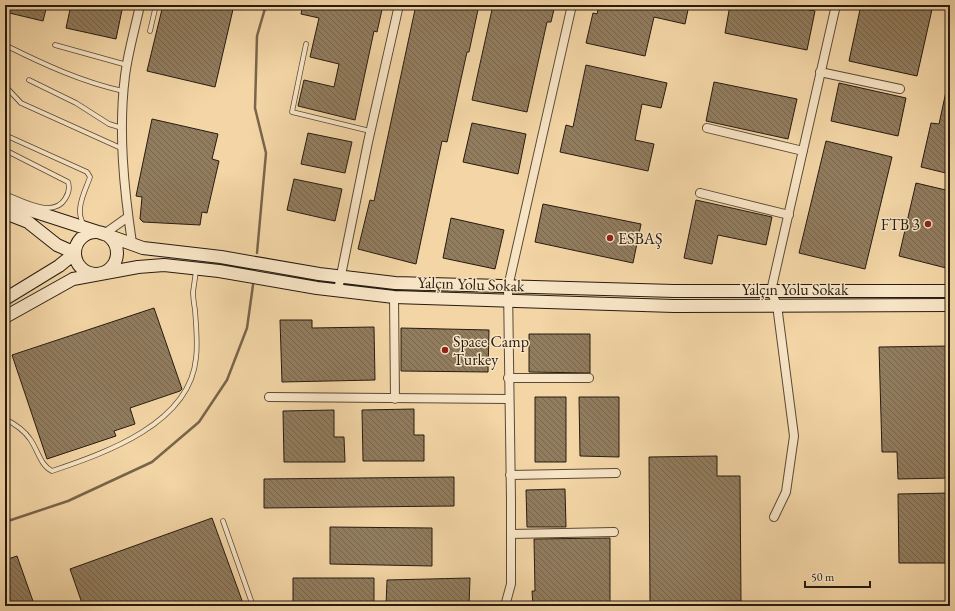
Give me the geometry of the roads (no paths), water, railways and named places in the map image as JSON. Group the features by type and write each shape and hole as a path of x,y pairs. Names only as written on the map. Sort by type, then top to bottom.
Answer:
{"street":[{"path":"132,243 128,217 124,149 124,91 140,5"},
{"path":"338,290 370,131 399,5"},
{"path":"505,606 511,584 508,287 572,5"},
{"path":"774,516 786,492 794,436 777,305 771,291 835,5"},
{"path":"820,72 900,89"},
{"path":"707,128 803,152"},
{"path":"700,193 789,215"},
{"name":"Yalçın Yolu Sokak","path":"5,202 132,243 143,248 221,257 340,276 395,283 674,291 950,291"},
{"path":"5,213 28,222 57,245 75,253"},
{"path":"104,234 128,217"},
{"path":"97,232 104,234 114,243 117,256 111,268 98,274 85,271 80,266 75,253 76,247 84,236 97,232"},
{"path":"5,299 59,266 75,253"},
{"name":"Yalçın Yolu Sokak","path":"5,317 73,279 138,266 164,265 197,268 338,290 394,297 674,306 950,305"},
{"path":"394,297 395,399"},
{"path":"508,378 589,378"},
{"path":"269,396 395,399 508,398"},
{"path":"510,475 616,473"},
{"path":"511,534 614,532"}],"lane":[{"path":"150,31 156,5"},
{"path":"306,44 292,112 370,131"},
{"path":"5,45 35,60 96,85 124,91"},
{"path":"55,45 128,65"},
{"path":"29,80 76,102 109,124 123,128"},
{"path":"5,86 20,103 124,149"},
{"path":"5,135 87,172 90,177 79,210 79,218 86,228"},
{"path":"5,150 68,182 70,186 69,192 64,201 52,207 38,207 5,194"},
{"path":"5,419 16,425 30,438 44,465 52,471 89,458 137,435 168,414 185,394 194,373 197,357 193,293 197,268"},
{"path":"224,521 253,606"}],"waterway":[{"path":"257,253 266,153 255,108 257,36 266,5"},
{"path":"5,522 68,501 152,462 199,422 227,380 247,328 253,285"}],"place":[{"name":"FTB 3","path":"928,224"},
{"name":"ESBAŞ","path":"610,238"},
{"name":"Space Camp Turkey","path":"445,350"}]}
